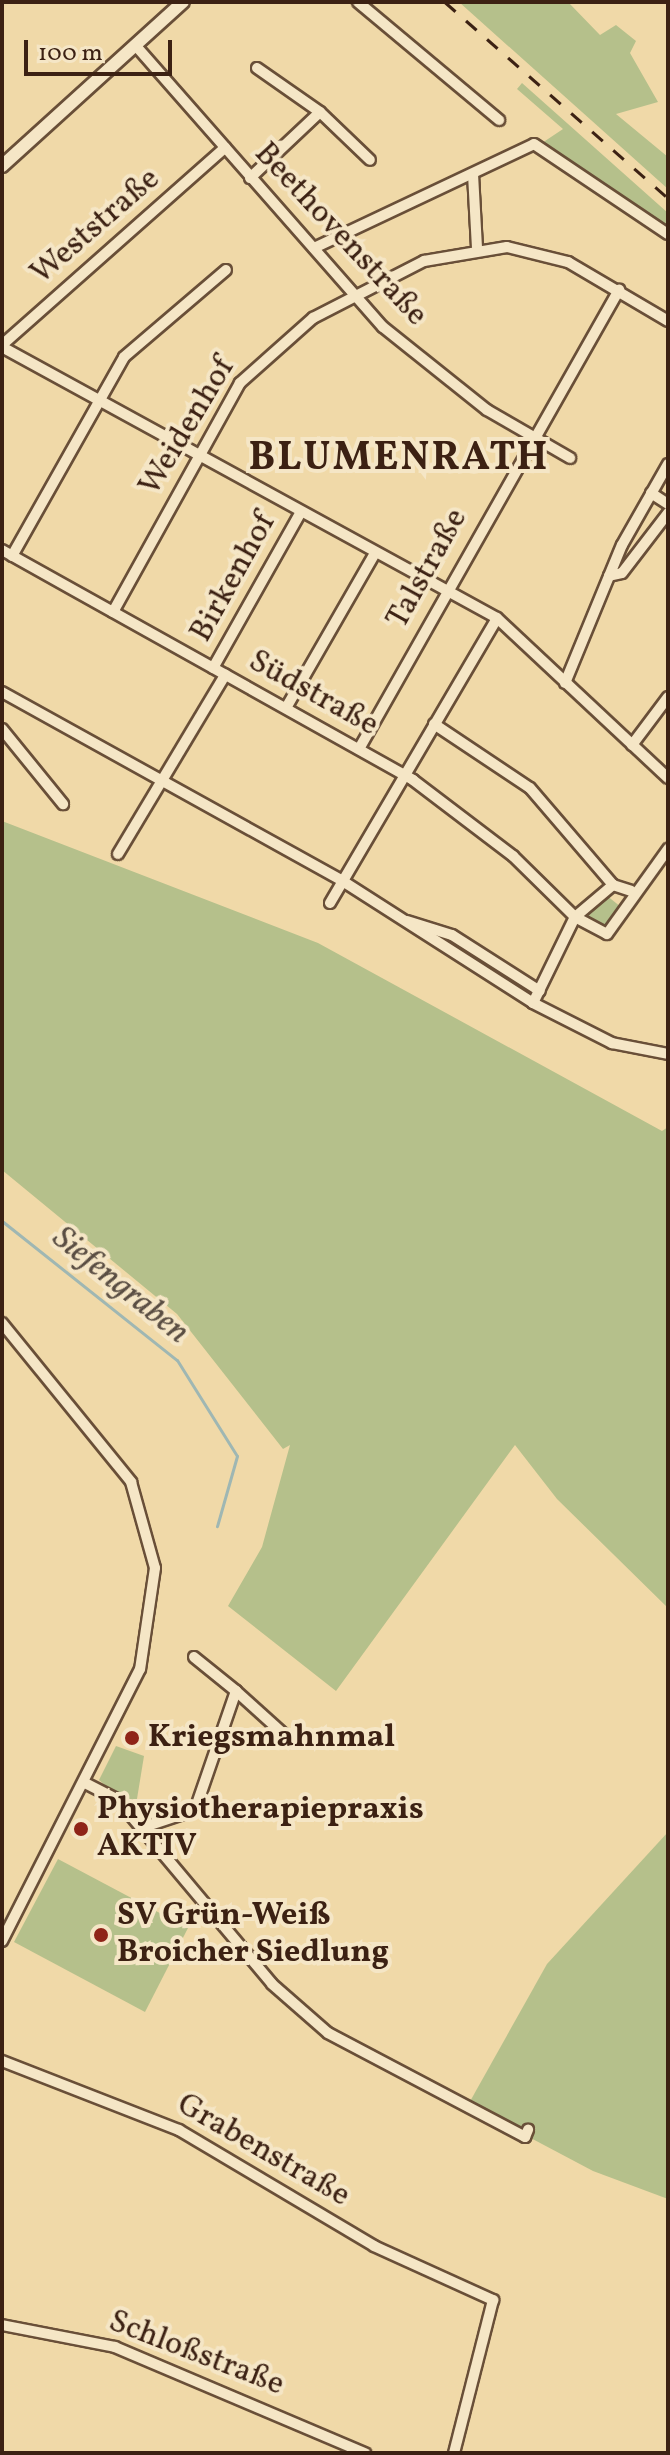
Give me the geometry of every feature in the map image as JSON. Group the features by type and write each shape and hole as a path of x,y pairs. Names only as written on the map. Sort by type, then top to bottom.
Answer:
{"street":[{"path":"2,166 183,2"},
{"path":"358,2 499,120"},
{"name":"Beethovenstraße","path":"136,46 314,248 353,297 427,365 533,437 570,458"},
{"path":"257,68 320,112 370,160"},
{"path":"250,178 320,112"},
{"path":"314,248 534,144 668,234"},
{"name":"Weststraße","path":"2,346 225,148"},
{"path":"473,174 477,247"},
{"name":"Weidenhof","path":"113,612 199,455 259,360 294,330 353,297 424,261 477,247 536,251 619,290 668,321"},
{"path":"7,553 129,352 226,270"},
{"name":"Talstraße","path":"359,749 444,590 619,290"},
{"path":"2,346 497,618 668,778"},
{"path":"565,683 609,576 668,464"},
{"path":"651,493 668,504"},
{"name":"Birkenhof","path":"213,668 301,512"},
{"path":"609,576 622,573 668,513"},
{"name":"Südstraße","path":"7,553 403,774 502,847 575,917"},
{"path":"286,708 375,553"},
{"path":"330,903 497,618"},
{"path":"118,854 153,789 164,783 225,675"},
{"path":"2,707 5,694 341,880 533,1003 621,1046 668,1054"},
{"path":"632,745 668,697"},
{"path":"434,724 530,788 613,885 631,891"},
{"path":"2,729 63,804"},
{"path":"575,917 607,934 631,891 668,849"},
{"path":"533,1003 575,917 613,885"},
{"path":"407,921 452,935 540,991"},
{"path":"2,1323 131,1482 155,1568 140,1669 87,1784 7,1918 2,1941"},
{"path":"194,1657 288,1738"},
{"path":"141,1828 195,1810 236,1691"},
{"path":"87,1784 117,1799 272,1984 328,2033 525,2137 528,2130"},
{"name":"Grabenstraße","path":"2,2061 179,2130 374,2246 493,2300 454,2453"},
{"name":"Schloßstraße","path":"2,2325 115,2347 365,2453"}],"green space":[{"path":"459,2 568,2 600,35 616,25 636,41 630,53 658,102 616,114 668,157 668,189"},
{"path":"522,83 668,213 668,230 542,143 563,129 517,89"},
{"path":"2,821 318,943 662,1131 668,1127 668,1608 557,1499 515,1445 336,1691 228,1606 262,1547 290,1445 283,1449 177,1314 2,1170"},
{"path":"606,895 621,907 609,929 581,914"},
{"path":"116,1746 144,1756 135,1811 99,1780"},
{"path":"668,1832 668,2199 593,2171 468,2105 547,1964"},
{"name":"SV Grün-Weiß Broicher Siedlung","path":"58,1859 188,1928 145,2012 14,1942"}],"waterway":[{"name":"Siefengraben","path":"2,1221 177,1360 237,1456 217,1526"}],"railway":[{"path":"445,2 668,198"}],"place":[{"name":"Kriegsmahnmal","path":"132,1738"},
{"name":"Physiotherapiepraxis AKTIV","path":"81,1829"},
{"name":"SV Grün-Weiß Broicher Siedlung","path":"101,1935"}],"district":[{"name":"BLUMENRATH","path":"399,459"}]}
